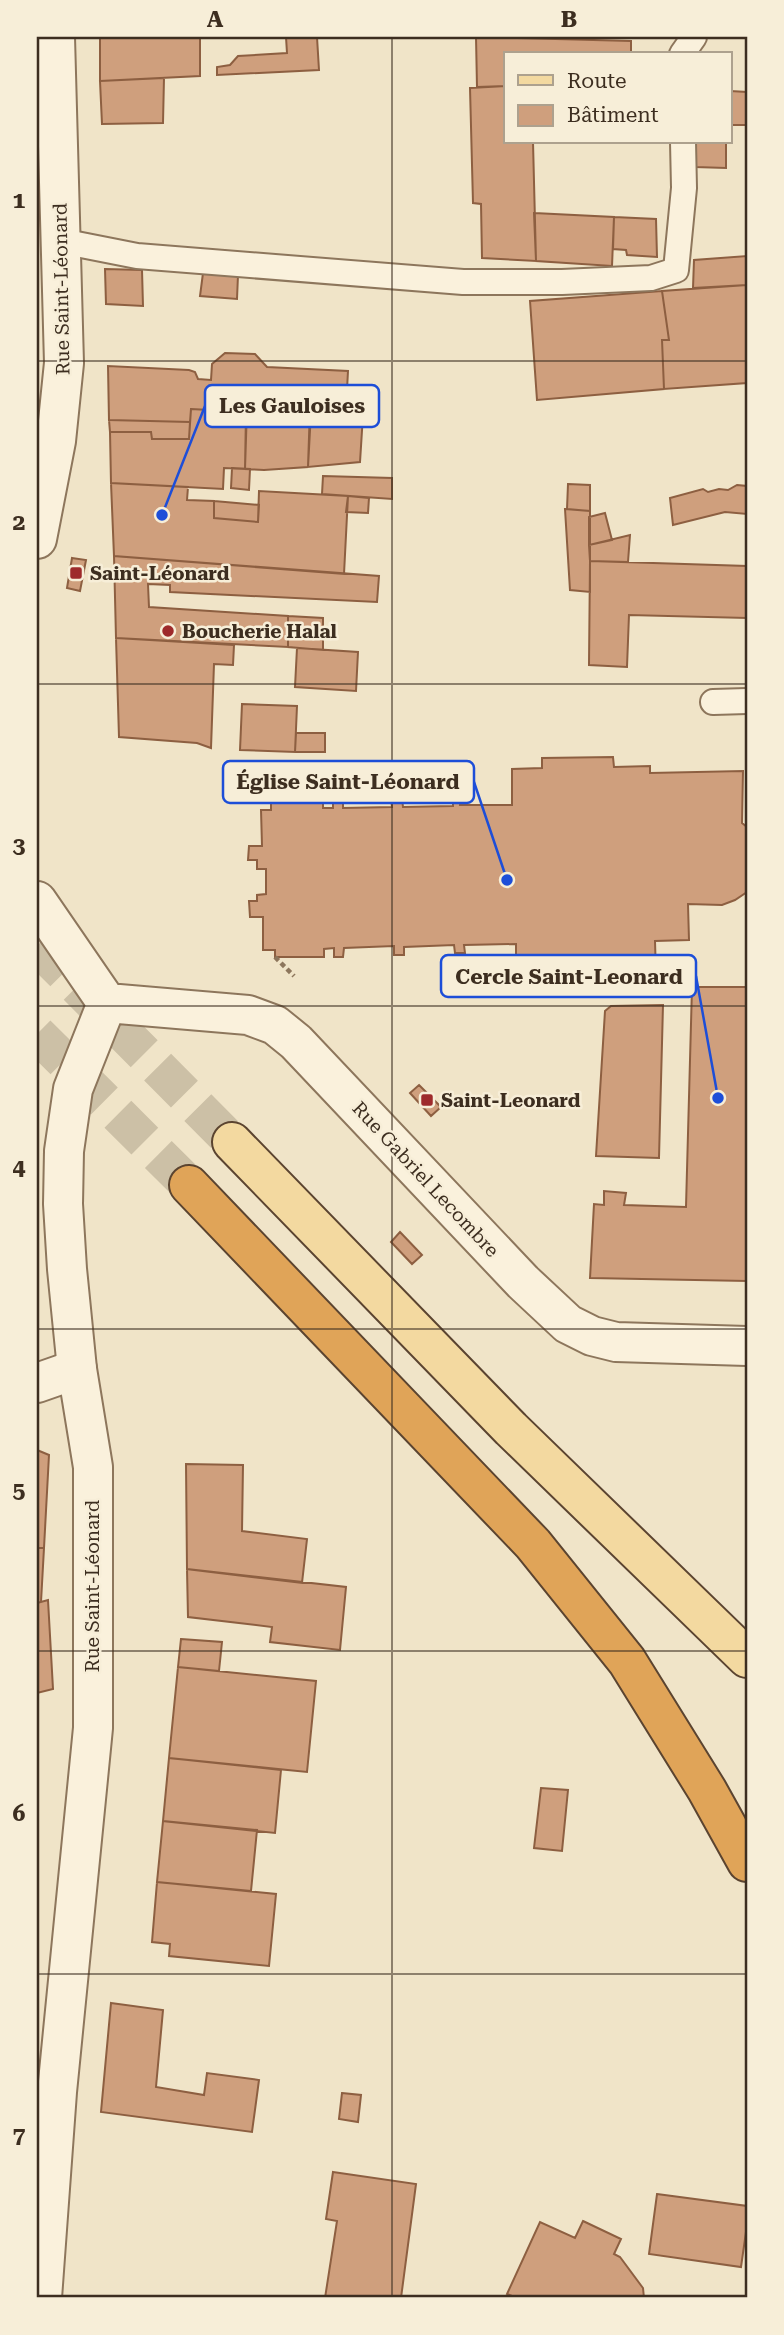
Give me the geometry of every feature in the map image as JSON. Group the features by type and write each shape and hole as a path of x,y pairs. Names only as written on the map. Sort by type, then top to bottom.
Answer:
{"highway":[{"path":"189,1185 542,1555 628,1661 707,1790 747,1862"}],"main road":[{"path":"232,1142 511,1429 747,1658"}],"street":[{"name":"Rue Saint-Léonard","path":"37,539 61,403 64,363 55,37"},
{"path":"37,901 107,1003"},
{"name":"Rue Saint-Léonard","path":"42,2298 47,2092 93,1728 93,1467 78,1369 67,1269 63,1204 64,1151 74,1089 107,1003"},
{"name":"Rue Gabriel Lecombre","path":"107,1003 248,1015 275,1025 296,1042 523,1282 568,1324 592,1336 616,1342 747,1346"},
{"path":"37,1383 78,1369"}],"lane":[{"path":"683,52 694,37"},
{"path":"61,241 136,256 463,282 562,282 651,278 676,270 684,188 683,144"},
{"path":"713,702 747,701"}],"building":[{"path":"100,37 200,37 200,76 100,81"},
{"path":"286,37 317,37 319,70 217,75 217,67 230,65 238,56 287,53"},
{"path":"476,37 631,41 631,52 504,52 504,86 477,87"},
{"path":"164,78 163,123 102,124 100,81"},
{"path":"504,86 504,144 533,144 536,261 482,258 481,204 473,203 470,88"},
{"path":"732,91 747,92 747,125 732,125"},
{"path":"696,144 726,144 726,168 695,167"},
{"path":"534,213 614,217 612,266 536,261"},
{"path":"614,217 656,219 657,257 627,255 626,250 613,249"},
{"path":"747,256 747,285 693,288 694,260"},
{"path":"105,269 142,270 143,306 106,304"},
{"path":"203,273 238,275 237,299 200,296"},
{"path":"747,285 747,383 664,389 662,340 669,340 662,291"},
{"path":"662,291 669,340 662,340 664,389 537,400 530,301"},
{"path":"225,353 255,354 267,367 348,371 346,408 310,408 311,412 247,408 246,412 191,409 190,422 109,420 108,366 189,370 195,372 198,379 211,380 212,364"},
{"path":"346,399 364,399 360,462 308,467 310,408 346,408"},
{"path":"247,408 311,412 308,467 245,469"},
{"path":"191,409 246,412 245,469 224,468 223,489 111,483 110,432 151,432 152,439 189,439"},
{"path":"109,420 190,422 189,439 152,439 151,432 110,432"},
{"path":"232,468 250,469 249,490 231,488"},
{"path":"323,476 392,478 392,499 322,494"},
{"path":"111,483 188,487 187,500 214,501 214,518 258,522 259,491 348,496 344,574 114,556"},
{"path":"568,484 590,485 590,511 567,509"},
{"path":"737,485 747,486 747,514 725,512 673,525 670,498 703,489 708,492 728,490"},
{"path":"348,496 369,498 368,513 346,512"},
{"path":"214,501 259,505 258,522 214,518"},
{"path":"565,509 590,511 590,592 570,590"},
{"path":"605,513 612,540 589,545 589,517"},
{"path":"630,535 628,562 590,561 589,545"},
{"path":"114,556 379,576 377,602 170,592 170,585 148,584 149,607 288,616 288,647 116,638"},
{"path":"72,558 86,560 80,591 67,588"},
{"path":"590,561 747,566 747,618 629,615 627,667 589,665"},
{"path":"288,616 323,618 323,650 288,647"},
{"path":"116,638 234,645 233,665 214,664 211,748 197,743 119,737"},
{"path":"297,648 358,652 356,691 295,687"},
{"path":"242,704 297,706 295,752 240,750"},
{"path":"296,733 325,733 325,752 295,752"},
{"path":"613,757 614,767 650,766 650,773 743,771 742,823 747,827 747,892 722,905 688,904 689,940 655,941 656,975 621,976 621,984 604,985 551,986 551,978 516,979 516,944 464,945 465,953 455,953 454,945 404,947 404,955 394,955 394,946 344,948 343,957 334,957 334,948 324,949 324,957 275,957 275,950 263,950 263,917 250,917 249,901 257,901 257,895 266,894 266,869 257,869 257,860 248,860 249,846 262,846 261,810 271,810 271,799 323,799 323,808 333,808 333,798 343,798 343,808 392,807 391,798 402,798 403,807 453,806 453,795 461,795 460,805 512,805 512,769 542,768 542,758"},
{"path":"692,987 747,987 747,1281 590,1278 594,1204 604,1205 604,1191 626,1193 624,1205 686,1207"},
{"path":"663,1005 659,1158 596,1156 605,1011 611,1006"},
{"path":"419,1085 441,1107 431,1116 410,1093"},
{"path":"400,1232 422,1255 412,1264 391,1242"},
{"path":"37,1450 49,1455 44,1548 37,1548"},
{"path":"186,1464 243,1465 242,1531 307,1539 302,1583 187,1569"},
{"path":"37,1548 44,1548 41,1602 37,1603"},
{"path":"187,1569 346,1587 340,1650 270,1642 272,1627 188,1617"},
{"path":"48,1600 53,1689 37,1693 37,1603"},
{"path":"181,1639 222,1642 219,1671 178,1667"},
{"path":"178,1667 316,1681 307,1772 169,1758"},
{"path":"169,1758 281,1770 275,1833 163,1821"},
{"path":"541,1788 568,1790 562,1851 534,1848"},
{"path":"163,1821 257,1830 251,1891 157,1882"},
{"path":"157,1882 276,1894 269,1966 169,1956 170,1944 152,1942"},
{"path":"111,2003 163,2010 156,2087 204,2095 207,2073 259,2080 252,2132 101,2112"},
{"path":"342,2093 361,2095 358,2122 339,2119"},
{"path":"333,2172 416,2184 401,2298 325,2298 337,2221 326,2219"},
{"path":"657,2194 747,2206 741,2267 649,2254"},
{"path":"583,2221 621,2239 614,2254 620,2257 643,2288 644,2298 517,2298 507,2294 540,2222 575,2238"}],"tunnel":[{"path":"37,946 232,1142"},
{"path":"37,1034 189,1185"}],"place":[{"name":"Les Gauloises","path":"162,515"},
{"name":"Saint-Léonard","path":"76,573"},
{"name":"Boucherie Halal","path":"168,631"},
{"name":"Église Saint-Léonard","path":"507,880"},
{"name":"Cercle Saint-Leonard","path":"718,1098"},
{"name":"Saint-Leonard","path":"427,1100"}]}
